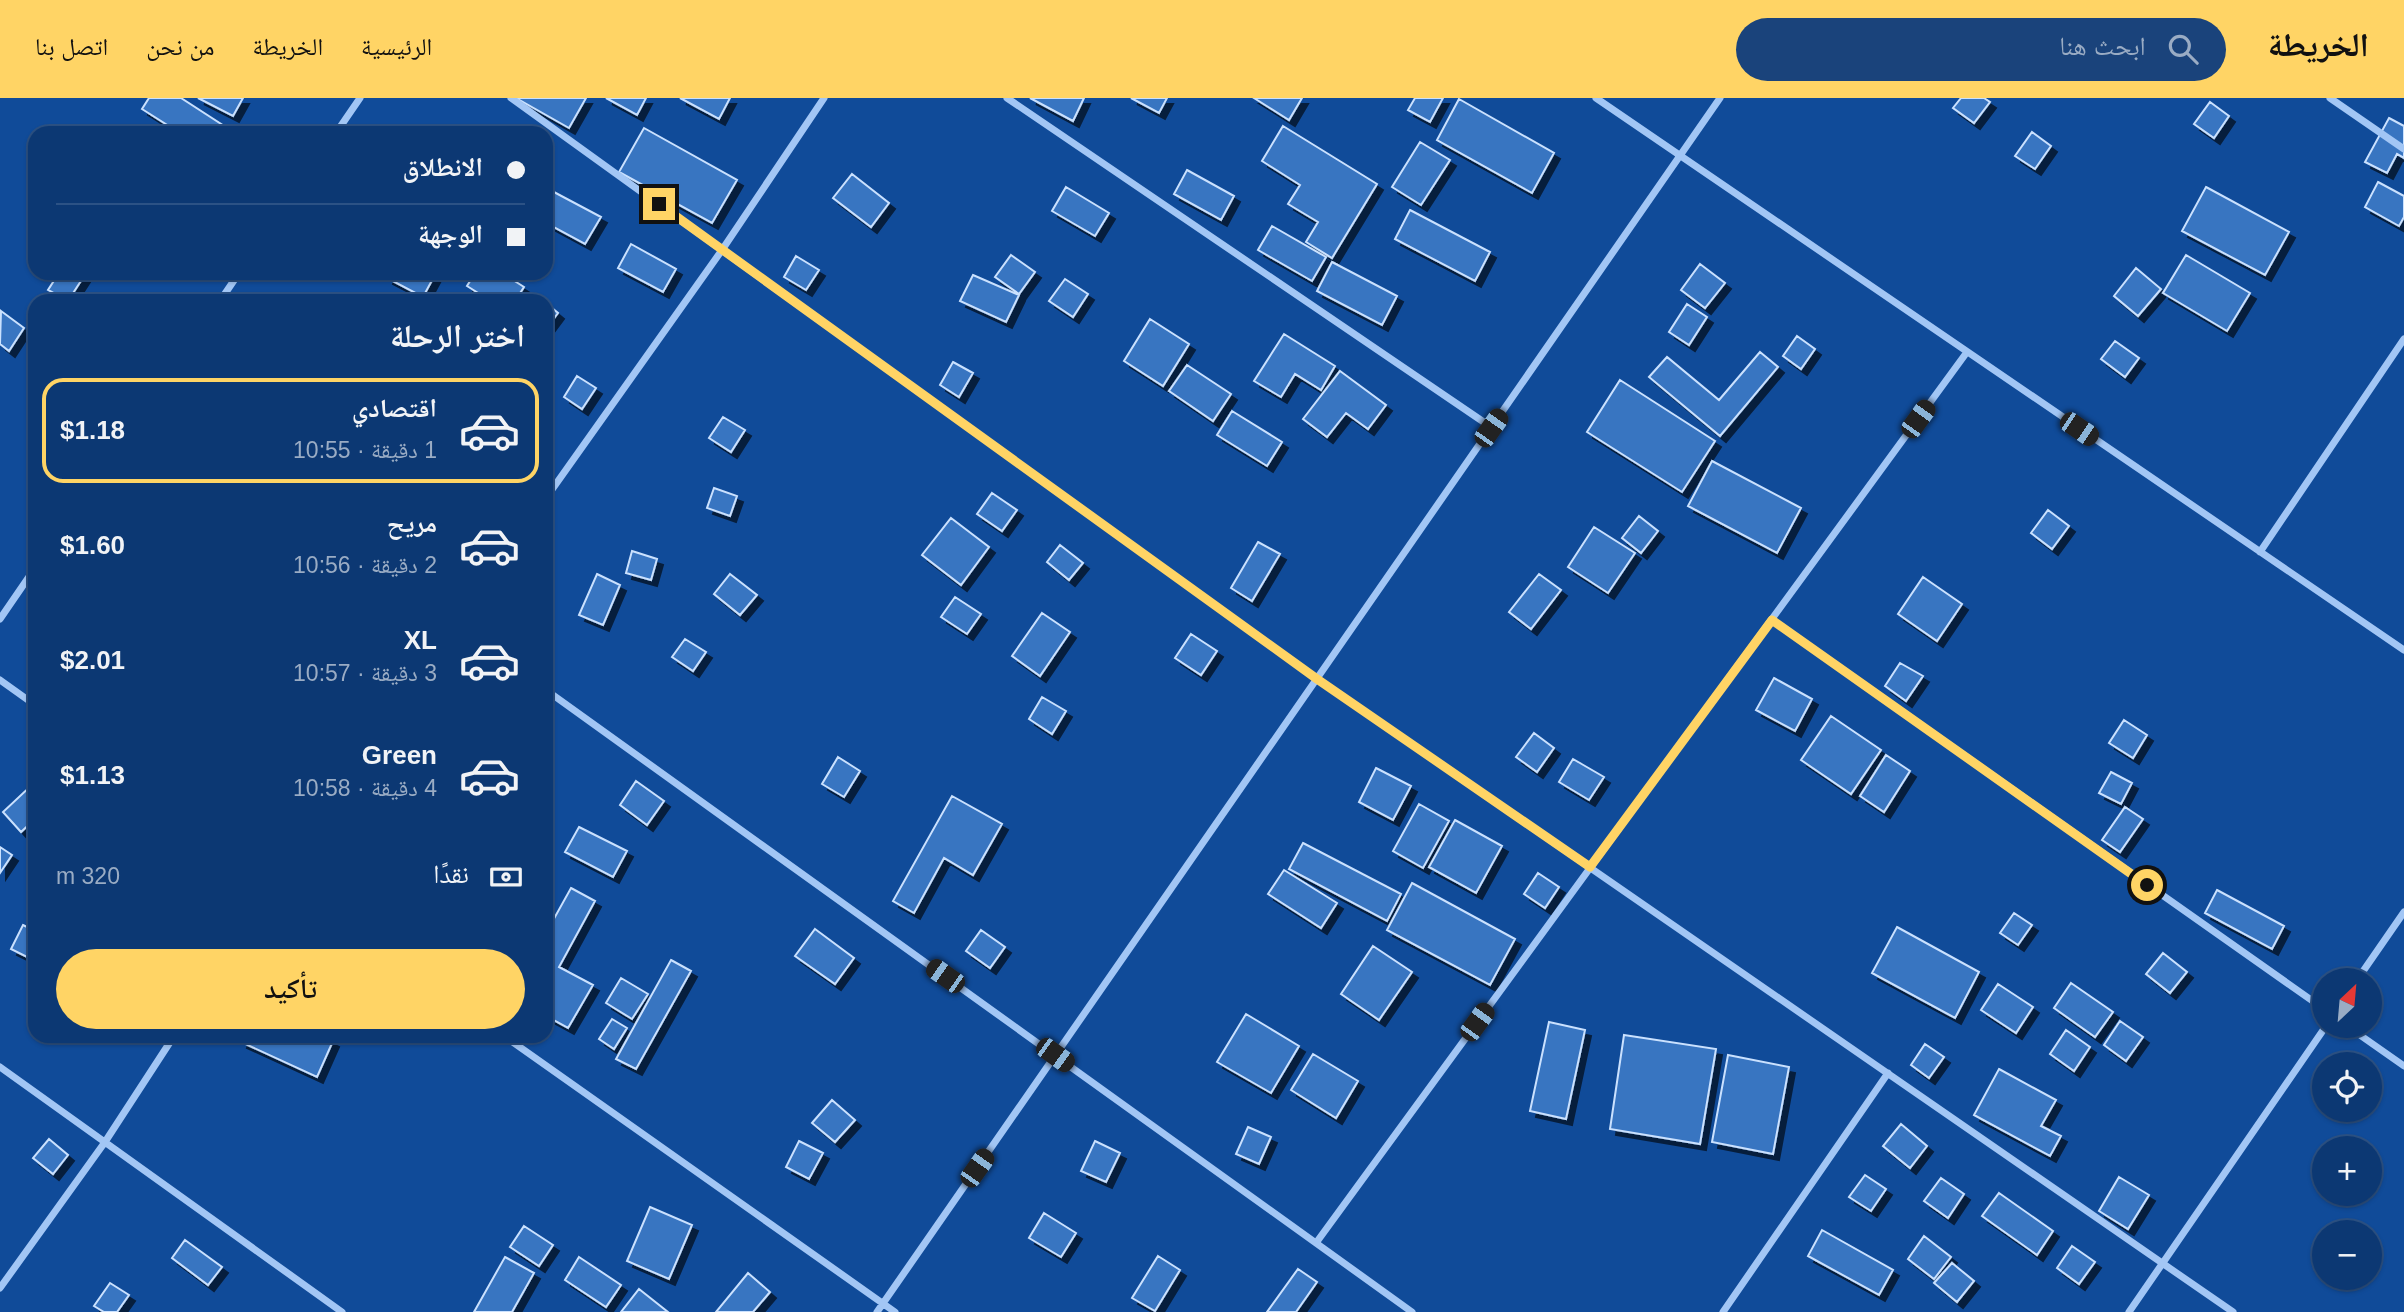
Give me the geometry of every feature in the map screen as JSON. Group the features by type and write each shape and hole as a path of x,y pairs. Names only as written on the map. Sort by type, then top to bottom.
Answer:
{"street":[{"path":"341,126 360,98"},
{"path":"511,98 550,126"},
{"path":"553,488 722,250 824,98"},
{"path":"1007,98 1491,428"},
{"path":"1596,98 2404,650"},
{"path":"877,1312 1720,98"},
{"path":"2330,98 2404,149"},
{"path":"553,128 1317,679 2233,1312"},
{"path":"2260,552 2404,339"},
{"path":"1316,1243 1966,352"},
{"path":"0,619 28,578"},
{"path":"1772,620 2312,1001"},
{"path":"0,680 28,700"},
{"path":"553,695 1412,1312"},
{"path":"2365,968 2404,912"},
{"path":"2129,1312 2318,1038"},
{"path":"2364,1038 2404,1066"},
{"path":"0,1289 105,1142 169,1043"},
{"path":"514,1043 895,1312"},
{"path":"0,1067 342,1312"},
{"path":"1723,1312 1888,1073"}],"building":[{"path":"149,98 181,98 224,126 169,126 142,109"},
{"path":"198,98 243,98 233,116"},
{"path":"516,98 586,98 569,128"},
{"path":"606,98 646,98 637,115"},
{"path":"680,98 730,98 719,119"},
{"path":"1030,98 1084,98 1073,121"},
{"path":"1131,98 1167,98 1159,113"},
{"path":"1254,98 1302,98 1289,120"},
{"path":"1415,98 1443,98 1430,122 1408,110"},
{"path":"1961,98 1984,98 1990,102 1974,123 1953,108"},
{"path":"1459,99 1554,153 1532,193 1437,140"},
{"path":"2210,102 2229,116 2214,138 2194,124"},
{"path":"2389,118 2404,126 2404,158 2397,154 2387,173 2365,162"},
{"path":"1283,126 1377,184 1332,258 1306,242 1318,222 1288,204 1300,185 1262,161"},
{"path":"644,128 737,180 712,223 619,172"},
{"path":"2032,132 2051,146 2035,169 2015,156"},
{"path":"1420,142 1450,160 1421,205 1392,187"},
{"path":"1187,170 1234,196 1221,220 1174,194"},
{"path":"852,174 889,203 871,227 833,198"},
{"path":"2378,182 2404,196 2404,217 2399,226 2365,207"},
{"path":"1066,187 1109,213 1095,236 1052,211"},
{"path":"2206,187 2289,232 2265,275 2182,231"},
{"path":"553,192 601,217 585,244 553,227"},
{"path":"1410,210 1490,252 1475,281 1395,239"},
{"path":"1272,226 1326,257 1312,281 1258,250"},
{"path":"631,244 676,269 663,292 618,268"},
{"path":"1011,255 1035,272 1019,294 995,277"},
{"path":"2186,255 2250,293 2227,331 2163,293"},
{"path":"796,256 819,270 806,290 784,277"},
{"path":"1332,262 1397,296 1382,325 1317,291"},
{"path":"1700,264 1725,283 1705,308 1681,290"},
{"path":"2136,268 2161,289 2138,316 2114,296"},
{"path":"973,275 1019,295 1006,322 960,301"},
{"path":"1065,279 1088,294 1073,317 1049,301"},
{"path":"54,280 82,280 72,294 55,294 48,290"},
{"path":"391,280 432,280 425,294 417,294"},
{"path":"471,280 513,280 524,287 520,294 480,294 467,286"},
{"path":"1687,304 1707,317 1689,345 1669,332"},
{"path":"1,311 24,328 9,351 0,344"},
{"path":"1150,319 1189,344 1163,386 1124,361"},
{"path":"1284,334 1335,366 1321,390 1295,374 1281,397 1254,381"},
{"path":"1797,336 1815,349 1801,369 1783,356"},
{"path":"2115,341 2139,358 2125,377 2101,359"},
{"path":"1760,352 1778,367 1720,436 1649,377 1667,357 1719,400"},
{"path":"953,362 973,373 959,397 940,385"},
{"path":"1187,365 1231,394 1213,421 1169,391"},
{"path":"1340,371 1386,405 1368,429 1346,413 1327,437 1303,419"},
{"path":"577,376 596,388 582,409 564,397"},
{"path":"1620,380 1715,441 1682,492 1587,432"},
{"path":"1232,411 1282,442 1267,466 1217,435"},
{"path":"723,417 745,430 731,452 709,438"},
{"path":"1712,461 1801,508 1777,553 1688,506"},
{"path":"714,488 737,496 730,516 707,508"},
{"path":"992,493 1017,510 1002,531 977,514"},
{"path":"2048,510 2069,526 2052,549 2031,533"},
{"path":"1639,516 1658,531 1641,553 1622,538"},
{"path":"951,518 989,547 961,585 922,555"},
{"path":"1594,527 1635,553 1608,593 1568,567"},
{"path":"1258,542 1280,554 1252,601 1231,588"},
{"path":"1060,545 1083,563 1069,580 1047,562"},
{"path":"632,551 657,559 651,580 626,573"},
{"path":"597,574 620,585 603,625 579,615"},
{"path":"730,574 757,595 740,615 714,594"},
{"path":"1539,574 1561,590 1531,629 1509,612"},
{"path":"1923,577 1962,604 1937,641 1898,614"},
{"path":"955,597 981,614 967,634 941,617"},
{"path":"1042,613 1070,632 1040,676 1012,656"},
{"path":"1191,634 1217,651 1201,675 1175,658"},
{"path":"685,639 706,652 693,671 672,657"},
{"path":"1900,663 1923,676 1906,701 1885,686"},
{"path":"1774,678 1812,699 1795,731 1756,710"},
{"path":"1042,697 1066,711 1052,734 1029,719"},
{"path":"1831,716 1881,750 1851,794 1801,760"},
{"path":"2124,720 2147,735 2133,758 2109,743"},
{"path":"1534,733 1554,748 1537,772 1516,757"},
{"path":"1886,755 1910,771 1884,812 1860,796"},
{"path":"838,757 860,771 844,797 822,784"},
{"path":"1573,759 1604,777 1589,800 1559,782"},
{"path":"1376,768 1411,786 1393,820 1359,802"},
{"path":"2111,772 2132,783 2121,804 2099,793"},
{"path":"636,781 664,801 647,825 620,805"},
{"path":"28,789 28,826 21,832 3,812"},
{"path":"952,796 1002,824 973,875 944,858 914,913 893,901"},
{"path":"1419,804 1449,821 1423,868 1393,851"},
{"path":"2125,807 2143,819 2120,852 2102,840"},
{"path":"1455,820 1502,846 1476,893 1429,867"},
{"path":"579,827 627,851 613,877 565,852"},
{"path":"1303,843 1401,894 1387,921 1289,869"},
{"path":"0,847 12,855 0,873"},
{"path":"1284,870 1337,903 1321,928 1268,894"},
{"path":"1538,873 1559,887 1545,908 1524,894"},
{"path":"1412,883 1515,939 1490,985 1387,930"},
{"path":"571,888 595,901 559,967 593,985 568,1028 553,1020 553,920"},
{"path":"2217,890 2284,926 2272,949 2205,913"},
{"path":"2014,913 2032,925 2018,945 2000,933"},
{"path":"23,925 28,928 28,958 11,949"},
{"path":"1897,927 1979,972 1955,1018 1872,973"},
{"path":"815,929 854,958 835,984 795,956"},
{"path":"981,930 1005,947 990,968 966,951"},
{"path":"1373,946 1412,972 1379,1020 1341,994"},
{"path":"2163,953 2187,972 2170,993 2146,974"},
{"path":"671,960 691,971 636,1069 616,1059"},
{"path":"621,978 648,994 632,1019 606,1003"},
{"path":"2071,983 2113,1012 2095,1037 2054,1008"},
{"path":"1998,984 2033,1007 2016,1033 1981,1010"},
{"path":"1246,1014 1299,1046 1271,1093 1217,1062"},
{"path":"612,1019 627,1028 614,1049 599,1039"},
{"path":"2120,1021 2143,1037 2126,1061 2104,1045"},
{"path":"1549,1022 1585,1030 1566,1119 1530,1111"},
{"path":"2066,1030 2090,1047 2074,1071 2050,1054"},
{"path":"1624,1035 1716,1049 1700,1144 1610,1129"},
{"path":"243,1043 332,1043 317,1077"},
{"path":"1925,1044 1944,1057 1929,1078 1911,1065"},
{"path":"1313,1054 1358,1081 1336,1118 1291,1090"},
{"path":"1728,1055 1789,1067 1773,1154 1712,1142"},
{"path":"1999,1069 2056,1100 2041,1126 2061,1136 2050,1156 1974,1115"},
{"path":"832,1100 855,1120 835,1142 812,1123"},
{"path":"1901,1124 1927,1146 1910,1168 1883,1146"},
{"path":"1248,1127 1271,1137 1259,1164 1236,1154"},
{"path":"49,1139 68,1155 53,1174 33,1158"},
{"path":"799,1141 823,1153 809,1179 786,1167"},
{"path":"1095,1141 1120,1153 1106,1182 1081,1171"},
{"path":"1865,1175 1886,1189 1871,1211 1849,1197"},
{"path":"2119,1177 2149,1195 2128,1229 2099,1211"},
{"path":"1941,1178 1964,1194 1948,1218 1924,1201"},
{"path":"1999,1193 2053,1231 2037,1255 1982,1216"},
{"path":"650,1207 692,1225 669,1279 627,1261"},
{"path":"1044,1213 1076,1233 1061,1257 1029,1238"},
{"path":"524,1226 553,1245 539,1266 510,1247"},
{"path":"1822,1230 1893,1270 1879,1295 1808,1256"},
{"path":"1924,1236 1951,1257 1934,1279 1908,1259"},
{"path":"185,1240 222,1267 208,1285 172,1258"},
{"path":"2072,1246 2095,1262 2079,1284 2057,1268"},
{"path":"1158,1256 1180,1270 1155,1311 1132,1298"},
{"path":"505,1257 534,1273 512,1312 474,1312"},
{"path":"579,1257 621,1285 606,1307 565,1280"},
{"path":"1952,1263 1974,1281 1957,1302 1934,1283"},
{"path":"1298,1269 1317,1282 1296,1312 1267,1312"},
{"path":"748,1273 770,1292 753,1312 716,1312"},
{"path":"110,1283 129,1295 117,1312 104,1312 94,1306"},
{"path":"639,1289 668,1312 621,1312"}],"route":[{"path":"659,204 1317,679 1590,867 1772,620 2147,885"}]}
